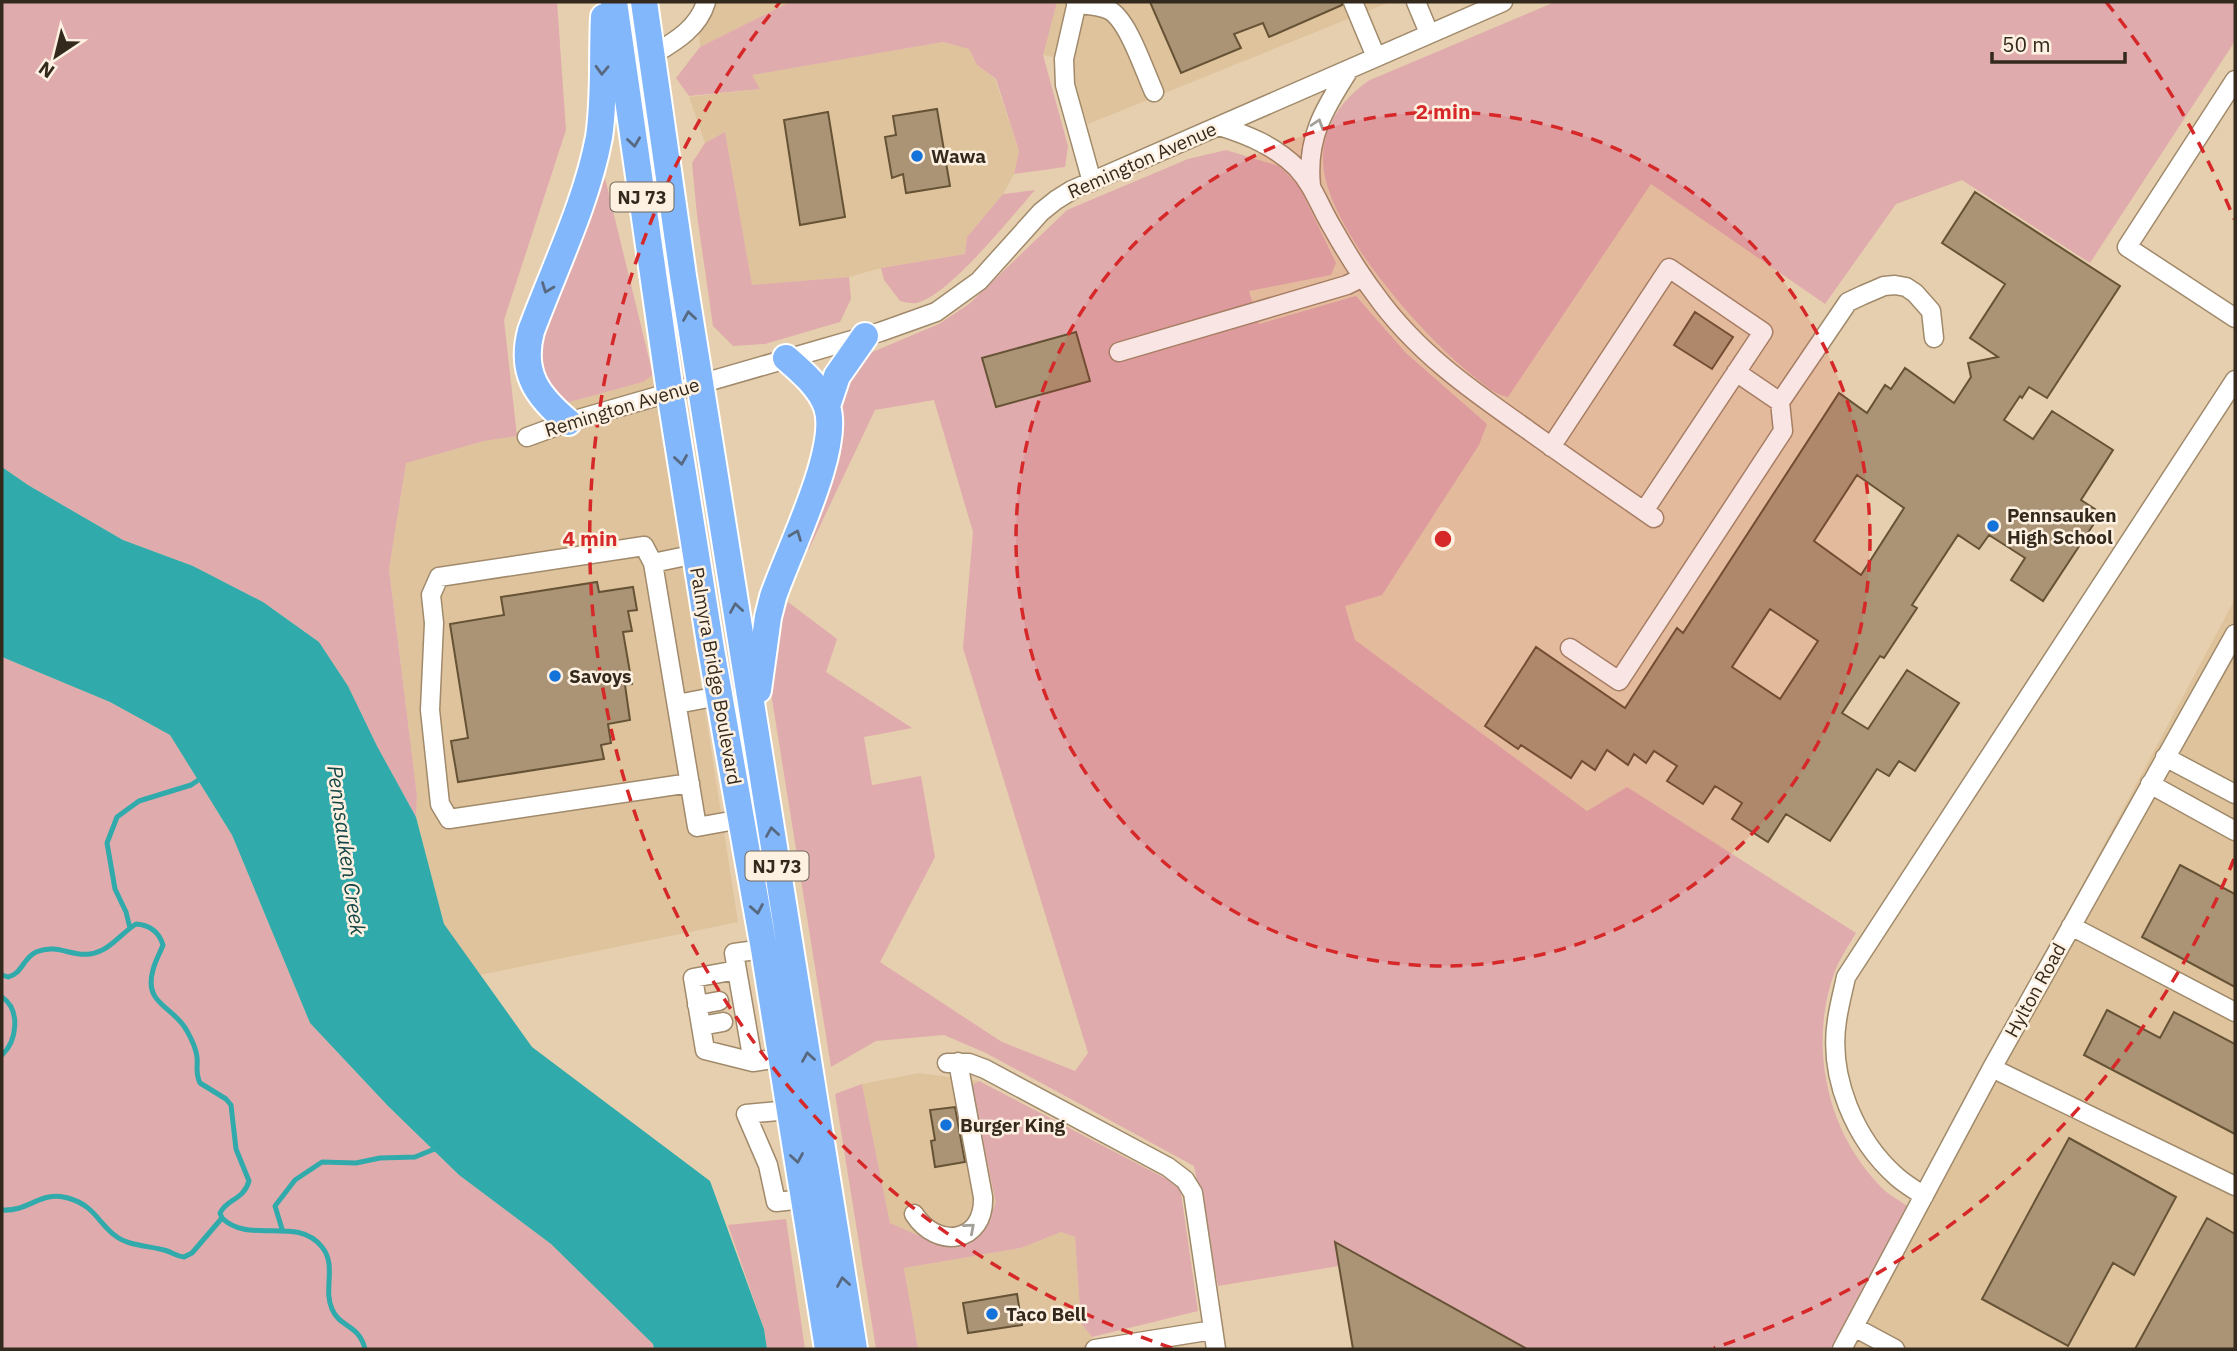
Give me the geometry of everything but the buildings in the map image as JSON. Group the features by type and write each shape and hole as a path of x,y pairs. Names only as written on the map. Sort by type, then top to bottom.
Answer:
{"highway":[{"path":"568,422 538,393 532,381 526,354 531,331 584,191 595,152 601,118 604,2"},
{"name":"Palmyra Bridge Boulevard","path":"614,2 670,392 828,1349"},
{"name":"Palmyra Bridge Boulevard","path":"644,2 701,383 854,1349"},
{"path":"827,406 837,376 865,336"},
{"path":"754,720 768,617 828,446 830,419 827,406 814,385 786,358"}],"street":[{"path":"651,56 680,39 702,16 706,2"},
{"path":"1353,2 1376,57"},
{"path":"1416,2 1429,33"},
{"name":"Remington Avenue","path":"527,437 568,422 865,336 936,312 979,281 1056,200 1503,2"},
{"path":"1092,182 1065,85 1064,60 1077,3 1112,11 1122,21 1154,92"},
{"path":"1311,186 1309,167 1320,116 1349,69"},
{"path":"2235,80 2127,247 2235,318"},
{"path":"1219,126 1244,134 1282,155 1296,167 1311,186 1363,277 1419,347 1476,395 1649,515 1763,331 1669,268 1551,447"},
{"path":"1118,352 1347,285 1363,277"},
{"path":"1570,648 1619,681 1783,431 1780,402 1848,302 1884,286 1906,287 1931,311 1934,338"},
{"path":"1736,372 1780,402"},
{"path":"1924,1196 1881,1162 1859,1129 1843,1094 1838,1074 1836,1022 1846,977 2235,380"},
{"path":"690,783 449,819 440,804 430,710 434,623 431,595 439,577 644,545 653,563 677,704 690,783 697,827 741,819"},
{"path":"653,563 696,554"},
{"name":"Hylton Road","path":"1842,1349 1992,1068 2235,634"},
{"path":"677,704 719,696"},
{"path":"2165,757 2235,794"},
{"path":"2150,783 2235,831"},
{"path":"2071,926 2235,1012"},
{"path":"753,1062 737,1019 740,997 734,953 764,949"},
{"path":"737,970 693,978 705,1050 753,1062 781,1058"},
{"path":"697,1005 719,1001"},
{"path":"701,1026 737,1019"},
{"path":"914,1214 931,1231 949,1238 963,1235 973,1228 984,1213 983,1197 952,1062 985,1069 1168,1167 1185,1181 1193,1193 1216,1349"},
{"path":"1992,1068 2235,1186"},
{"path":"789,1110 746,1114 768,1165 776,1202 804,1199"},
{"path":"1854,1327 1895,1349"},
{"path":"1095,1349 1213,1330"}],"shaded area":[{"path":"2,2 557,2 566,130 504,320 517,436 484,441 406,463 389,569 417,796 416,817 348,686 319,642 263,602 193,566 123,540 2,467"},
{"path":"697,2 790,2 700,47"},
{"path":"790,2 1057,2 1043,55 1068,146 1065,167 1014,174 1019,151 996,79 977,65 969,49 943,42 752,75 760,89 689,96 676,78 700,47"},
{"path":"820,2 1390,2 1088,124 1065,60"},
{"path":"1555,2 2235,2 2235,41 2090,263 1962,180 1896,204 1825,304 1651,184 1508,397 1488,388 1451,357 1379,277 1339,215 1327,186 1324,147 1330,124 1336,114 1351,95 1370,80"},
{"path":"943,42 969,49 977,65 995,79 1019,151 1014,174 1003,194 967,237 965,254 881,268 849,277 752,286 725,132 705,143 689,97 760,89 751,75"},
{"path":"725,132 752,285 849,277 851,299 840,322 765,344 733,346 713,326 692,163 705,143"},
{"path":"1226,150 1279,166 1299,186 1336,263 1331,275 1249,291 1259,324 1356,296 1406,353 1487,424 1479,445 1382,595 1345,606 1355,640 1587,811 1627,787 1856,933 1837,966 1827,999 1823,1056 1827,1085 1846,1139 1861,1164 1883,1189 1910,1208 1840,1349 1527,1349 1336,1243 1339,1266 1218,1286 1194,1166 986,1053 944,1035 876,1041 831,1067 771,693 772,646 788,602 837,639 826,672 912,728 864,737 872,785 921,776 935,857 880,962 1002,1042 1075,1071 1088,1053 963,648 973,532 934,400 875,410 809,549 803,547 841,455 840,401 848,377 870,353 939,324 969,304 1067,210 1188,159"},
{"path":"605,178 653,375 643,382 566,403 546,382 540,349"},
{"path":"1035,190 979,254 929,297 914,303 900,301 884,280 881,268 965,254 967,237 1003,194"},
{"path":"653,375 738,922 480,975 444,924 416,817 417,796 389,569 406,462 484,441 517,436 566,403 643,382"},
{"path":"2235,599 2235,1349 1840,1349 1910,1208"},
{"path":"2,657 110,702 170,735 232,835 310,1023 388,1106 459,1175 551,1244 653,1344 654,1349 2,1349"},
{"path":"919,1073 979,1081 971,1086 996,1203 987,1222 974,1235 957,1244 938,1244 890,1223 862,1084"},
{"path":"979,1081 1180,1186 1198,1311 1092,1337 1081,1323 1075,1237 1061,1232 1021,1248 904,1268 918,1349 876,1349 835,1094 862,1084 890,1223 938,1244 957,1244 974,1235 987,1222 996,1203 971,1086"},
{"path":"786,1219 805,1349 767,1349 764,1329 728,1225"},
{"path":"1061,1232 1075,1237 1081,1323 1092,1337 1093,1349 918,1349 904,1268 1021,1248"}],"water":[{"name":"Pennsauken Creek","path":"2,467 123,540 193,566 263,602 319,642 348,686 416,817 444,924 532,1047 710,1181 764,1329 767,1349 654,1349 653,1344 551,1244 459,1175 388,1106 310,1023 232,835 170,735 110,702 2,657"}],"waterway":[{"path":"130,928 115,889 107,843 117,817 139,801 191,785 203,777"},
{"path":"2,975 13,975 36,952 58,949 90,954 109,946 136,924 153,930 163,945 153,970 152,991 189,1034 196,1054 200,1083 231,1105 236,1149 249,1181 243,1192 223,1208 220,1213 222,1218 192,1253 184,1257 122,1240 91,1210 68,1198 50,1197 20,1208 2,1210"},
{"path":"2,997 12,1010 15,1026 11,1042 2,1055"},
{"path":"282,1229 275,1206 295,1180 322,1162 356,1163 380,1158 415,1157 437,1148"},
{"path":"222,1218 233,1226 246,1229 300,1233 312,1238 322,1247 329,1261 332,1309 340,1320 354,1330 365,1349"}],"place":[{"name":"Wawa","path":"917,156"},
{"name":"Pennsauken High School","path":"1993,526"},
{"name":"Savoys","path":"555,676"},
{"name":"Burger King","path":"946,1125"},
{"name":"Taco Bell","path":"992,1314"}]}
